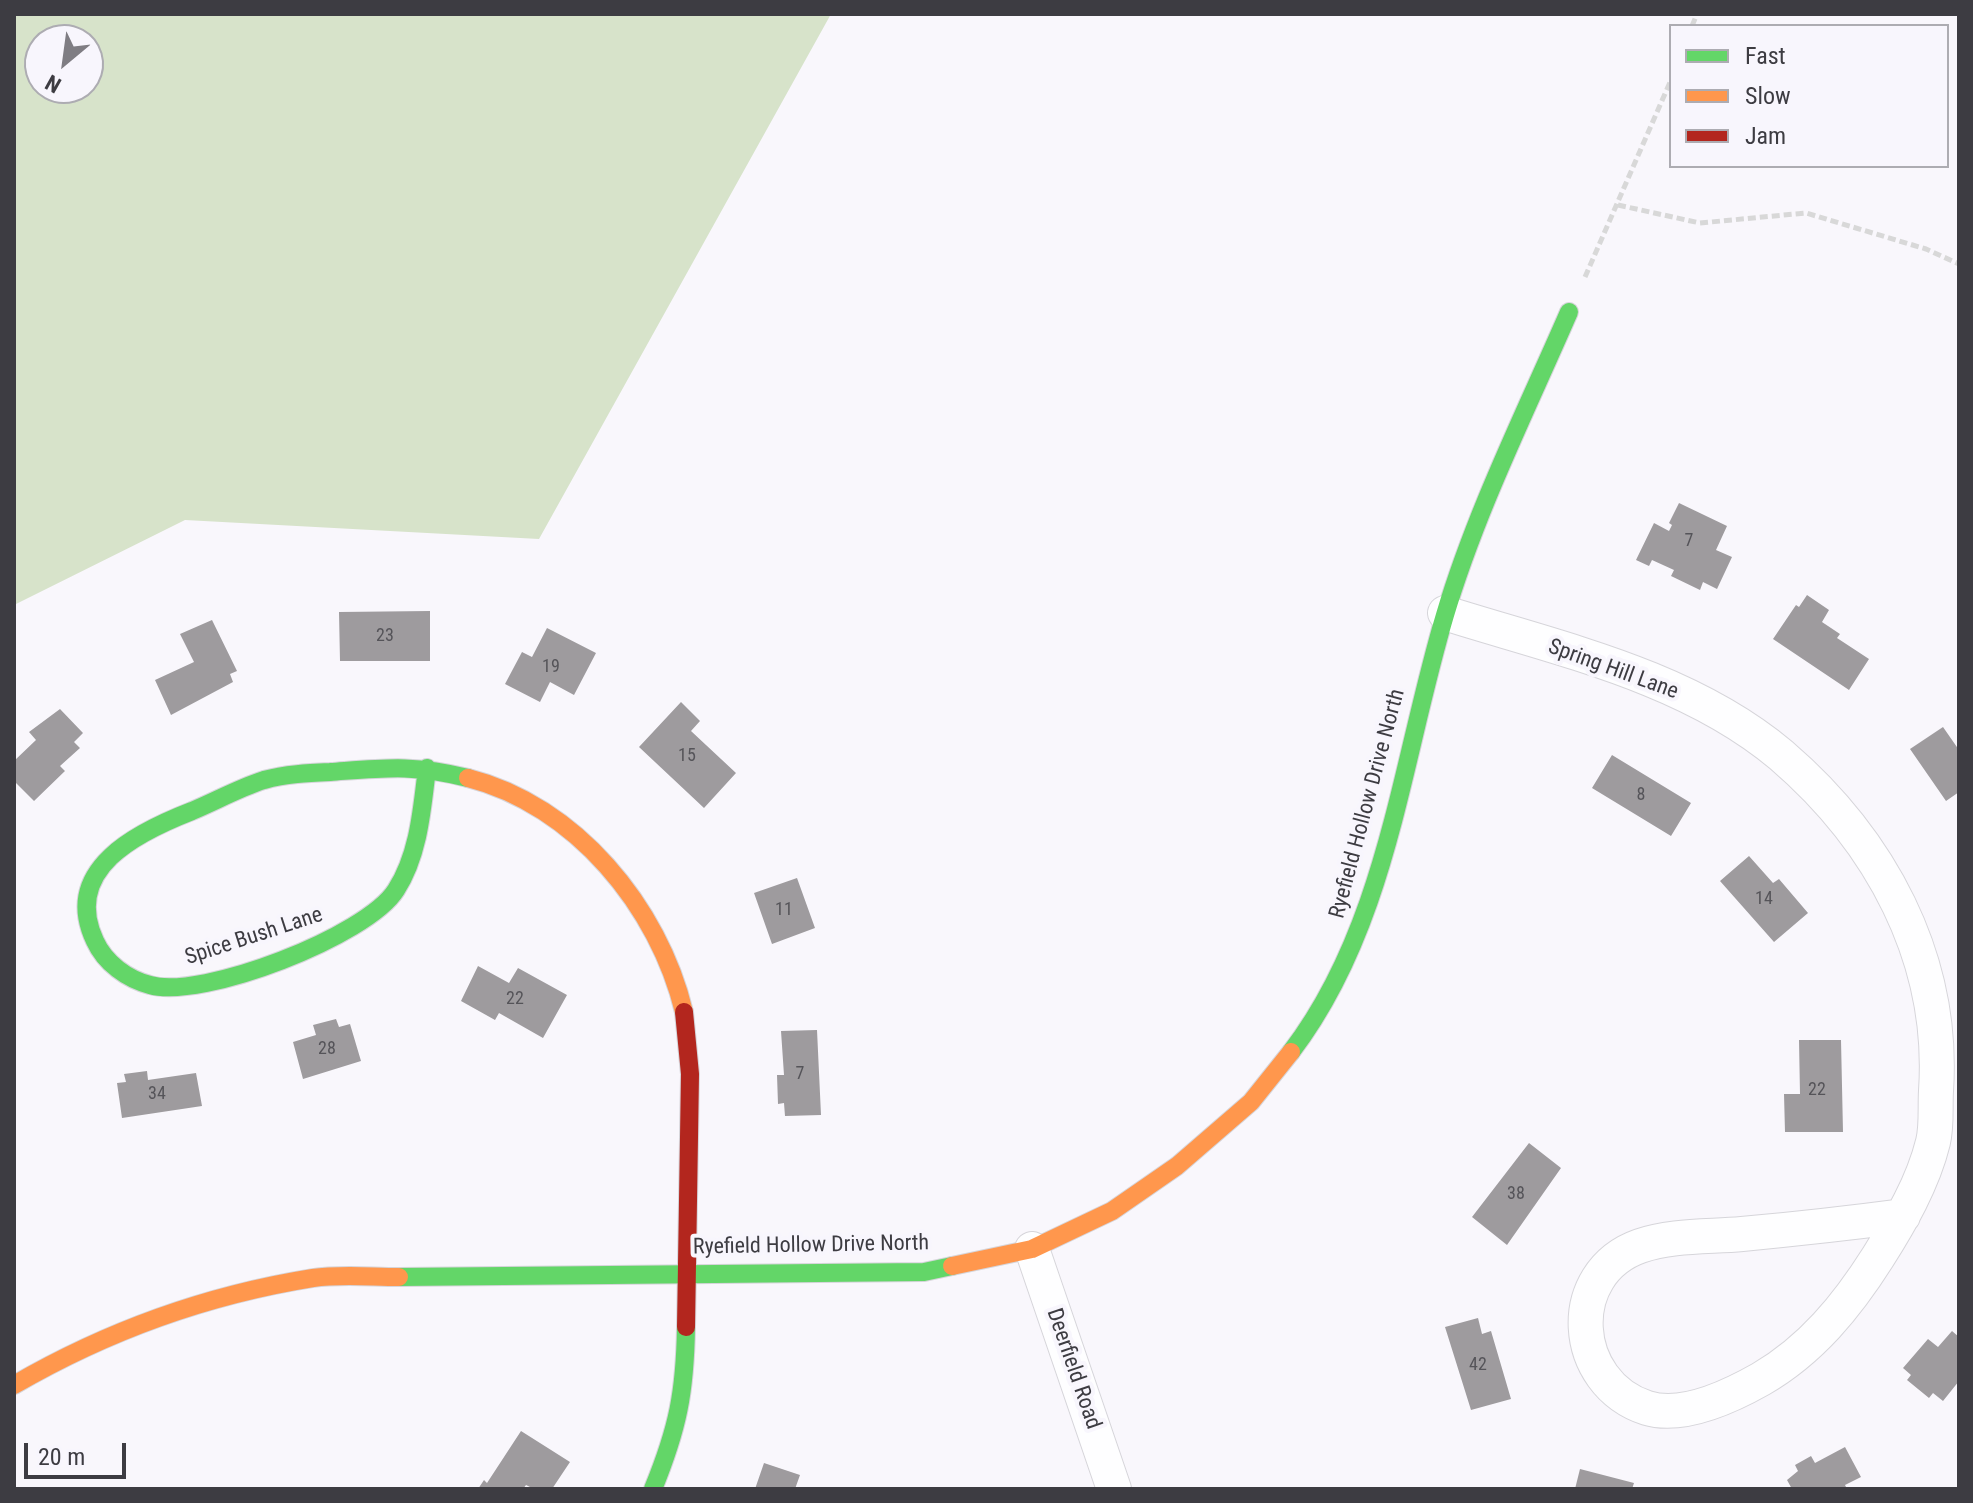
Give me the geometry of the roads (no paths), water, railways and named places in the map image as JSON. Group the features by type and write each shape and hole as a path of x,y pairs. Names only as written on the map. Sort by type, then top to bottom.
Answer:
{"street":[{"name":"Ryefield Hollow Drive North","path":"14,1385 66,1355 162,1314 315,1278 924,1272 1032,1249 1112,1211 1177,1166 1241,1111 1294,1048 1334,987 1368,907 1445,613 1484,507 1569,312"},
{"name":"Spring Hill Lane","path":"1445,613 1644,677 1713,709 1778,753 1836,806 1889,884 1914,938 1933,997 1939,1057 1933,1141 1903,1216 1864,1278 1815,1340 1777,1369 1740,1391 1692,1408 1650,1409 1608,1386 1590,1355 1584,1319 1595,1284 1618,1259 1638,1247 1903,1216"},
{"name":"Spice Bush Lane","path":"427,768 415,847 402,879 385,905 355,928 221,978 167,988 125,975 101,952 88,925 86,900 95,875 109,857 140,832 268,779 382,766 427,768 493,786 556,818 594,848 628,890 662,949 679,994 691,1058 685,1385 675,1435 653,1489"},
{"name":"Deerfield Road","path":"1032,1249 1114,1489"}]}
